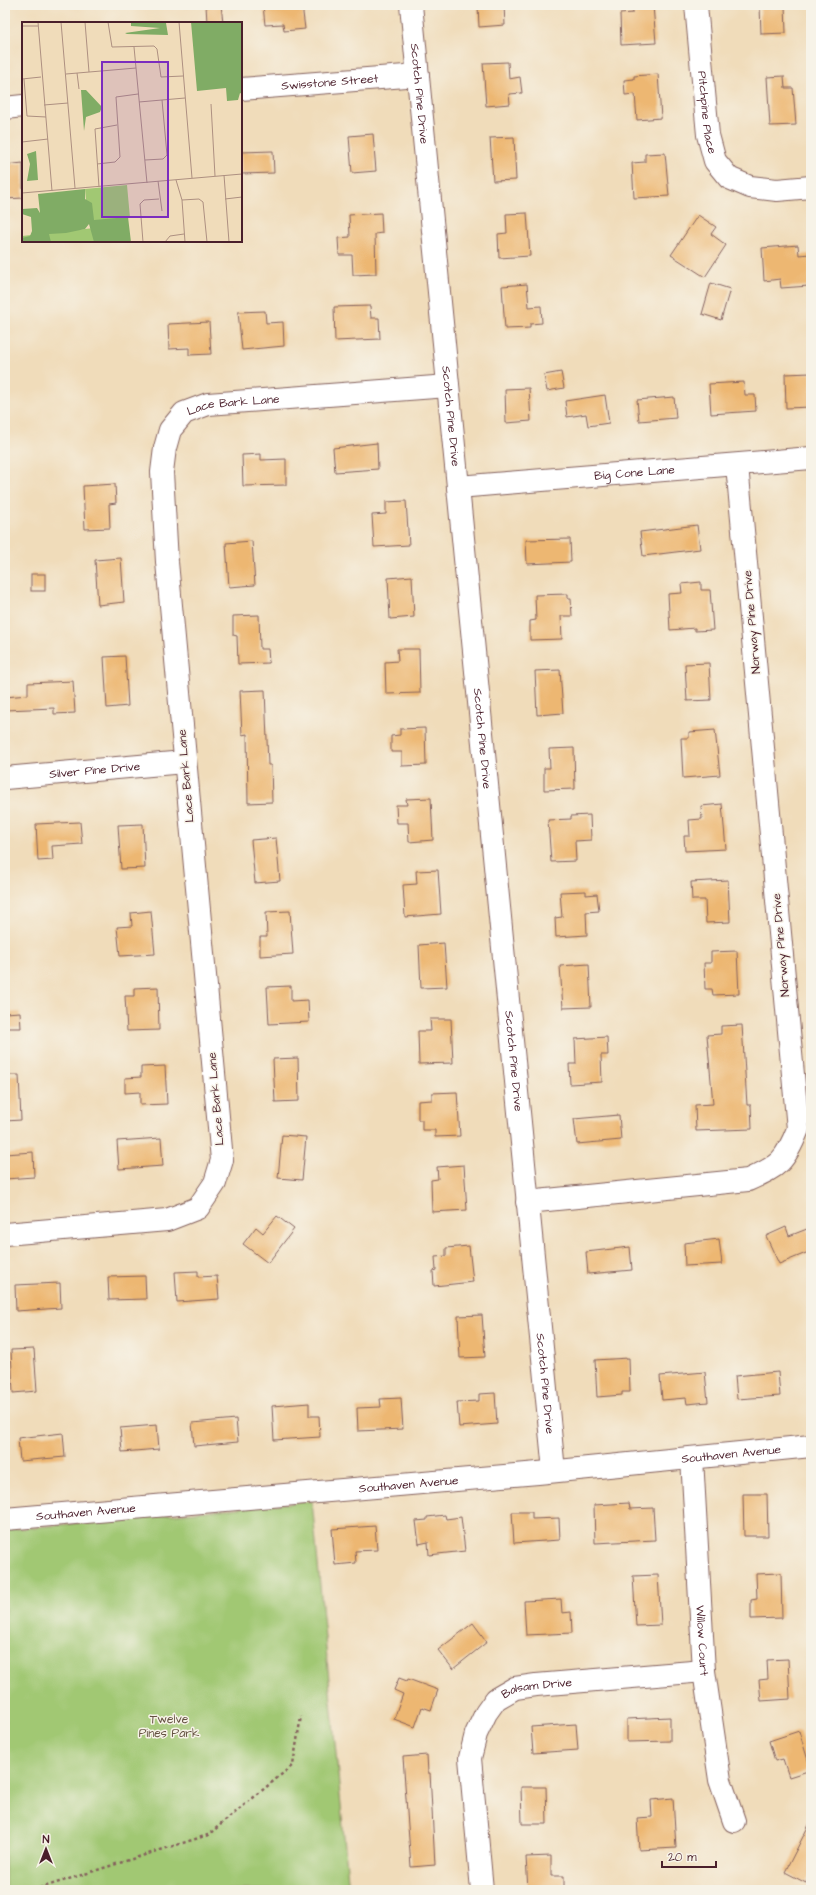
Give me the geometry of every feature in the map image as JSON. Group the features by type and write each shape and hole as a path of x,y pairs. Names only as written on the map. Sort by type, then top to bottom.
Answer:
{"street":[{"name":"Scotch Pine Drive","path":"411,5 554,1471"},
{"name":"Pitchpine Place","path":"696,5 708,135 715,161 729,178 750,187 777,190 811,187"},
{"name":"Swisstone Street","path":"242,89 418,75"},
{"path":"5,108 22,106"},
{"name":"Lace Bark Lane","path":"5,1234 167,1220 198,1208 215,1183 222,1160 184,762 167,562 162,472 165,448 170,430 184,413 208,404 448,386"},
{"name":"Big Cone Lane","path":"458,487 811,458"},
{"name":"Norway Pine Drive","path":"527,1202 748,1180 774,1168 790,1151 798,1129 737,465"},
{"name":"Silver Pine Drive","path":"5,778 184,762"},
{"name":"Southaven Avenue","path":"5,1519 554,1471 811,1446"},
{"name":"Willow Court","path":"692,1458 704,1671 720,1780 734,1821"},
{"name":"Balsam Drive","path":"482,1890 470,1758 476,1734 486,1713 496,1699 515,1688 536,1685 704,1671"}],"path":[{"path":"34,1890 208,1835 293,1765 301,1716"}],"green space":[{"name":"Twelve Pines Park","path":"312,1501 349,1890 5,1890 5,1530"}],"building":[{"path":"206,5 221,5 223,22 207,22"},
{"path":"263,5 302,5 305,29 284,31 283,24 265,25"},
{"path":"478,5 504,5 505,25 479,27"},
{"path":"633,5 653,5 656,43 621,45 620,14 633,13"},
{"path":"760,5 785,5 786,33 761,34"},
{"path":"508,62 509,79 520,77 522,93 509,94 510,104 486,106 483,63"},
{"path":"658,74 661,118 637,120 635,94 625,95 624,80 634,79 634,76"},
{"path":"784,76 785,88 793,88 796,125 770,126 767,77"},
{"path":"373,134 376,171 352,173 349,136"},
{"path":"514,137 516,180 493,181 490,138"},
{"path":"273,151 274,173 242,174 242,152"},
{"path":"665,153 669,196 634,198 632,163 645,162 645,154"},
{"path":"22,163 22,198 5,199 5,165"},
{"path":"381,213 382,233 375,234 376,274 353,275 352,255 339,255 338,238 350,237 349,215"},
{"path":"527,213 530,256 499,258 498,234 507,233 506,214"},
{"path":"698,215 716,227 711,234 726,245 705,277 671,255"},
{"path":"798,245 799,255 810,254 809,286 781,288 780,279 764,281 762,248"},
{"path":"711,283 730,289 721,320 702,314"},
{"path":"527,284 529,307 541,306 542,323 530,324 530,328 505,329 502,286"},
{"path":"370,306 371,318 379,318 380,339 335,341 334,307"},
{"path":"265,311 266,323 283,322 284,346 242,350 238,312"},
{"path":"209,322 211,354 189,355 189,348 169,349 168,324"},
{"path":"561,372 564,388 547,391 544,375"},
{"path":"811,373 811,407 786,408 785,374"},
{"path":"744,382 745,395 755,395 756,411 711,414 709,384"},
{"path":"529,388 531,421 506,423 505,389"},
{"path":"605,395 609,423 588,426 586,414 567,417 565,401"},
{"path":"674,397 676,418 639,421 637,400"},
{"path":"377,443 378,469 335,472 333,448"},
{"path":"261,454 261,460 286,459 286,485 243,486 242,455"},
{"path":"115,484 116,503 109,504 110,528 85,529 83,486"},
{"path":"406,501 409,545 374,547 372,515 386,514 386,502"},
{"path":"697,525 700,549 643,556 640,532"},
{"path":"570,539 571,562 527,564 526,540"},
{"path":"252,541 255,585 229,587 226,543"},
{"path":"121,558 124,602 98,605 95,560"},
{"path":"31,574 45,574 45,591 31,591"},
{"path":"412,576 414,617 390,619 388,578"},
{"path":"701,582 701,590 710,590 713,630 695,631 695,628 670,630 668,594 682,593 681,584"},
{"path":"568,594 568,599 571,599 572,616 561,616 562,639 530,640 530,621 536,620 535,595"},
{"path":"259,615 260,649 268,649 269,663 238,664 237,636 233,635 233,616"},
{"path":"397,649 419,649 420,693 386,694 385,662 398,661"},
{"path":"125,656 128,706 107,708 104,657"},
{"path":"709,663 711,700 687,701 685,664"},
{"path":"560,670 563,713 537,715 535,671"},
{"path":"73,681 75,713 54,714 54,708 5,710 5,697 28,695 28,683"},
{"path":"265,690 268,765 271,765 272,802 248,803 247,734 242,735 240,691"},
{"path":"425,728 426,765 402,766 402,752 391,752 391,736 400,735 400,729"},
{"path":"715,730 720,775 683,778 681,738 689,738 689,732"},
{"path":"574,748 575,789 544,790 544,768 550,768 549,749"},
{"path":"431,798 433,840 409,842 408,823 397,823 396,805 407,805 406,799"},
{"path":"722,804 726,849 685,851 684,836 690,836 689,820 702,819 701,806"},
{"path":"590,815 591,840 575,841 576,861 551,862 548,820 571,819 571,816"},
{"path":"80,822 82,844 52,846 53,860 38,861 36,824"},
{"path":"143,824 145,868 121,869 118,825"},
{"path":"276,838 280,881 255,883 251,840"},
{"path":"438,870 441,914 405,917 403,885 417,884 416,871"},
{"path":"728,880 730,922 706,923 705,900 692,900 691,882"},
{"path":"586,891 586,895 597,894 599,911 586,912 587,935 556,937 555,918 562,917 560,892"},
{"path":"151,911 155,954 120,956 117,927 132,926 131,913"},
{"path":"290,911 293,954 260,956 260,937 267,937 266,912"},
{"path":"444,943 447,987 421,988 419,945"},
{"path":"737,951 739,994 713,995 712,989 705,989 704,963 711,963 711,952"},
{"path":"589,964 591,1007 563,1008 560,966"},
{"path":"291,986 291,1001 308,1000 309,1022 269,1024 267,987"},
{"path":"158,987 159,1030 127,1031 125,996 134,996 134,988"},
{"path":"20,1012 21,1028 5,1028 5,1013"},
{"path":"430,1019 451,1019 453,1063 419,1064 418,1031 431,1031"},
{"path":"742,1025 747,1105 751,1105 752,1129 696,1131 695,1105 713,1104 707,1035 721,1034 721,1026"},
{"path":"607,1037 608,1055 601,1055 602,1082 570,1084 569,1064 576,1064 575,1039"},
{"path":"298,1058 299,1101 275,1102 273,1059"},
{"path":"165,1066 167,1104 140,1105 140,1092 125,1093 125,1078 141,1077 141,1067"},
{"path":"5,1075 19,1075 21,1120 5,1121"},
{"path":"457,1092 460,1136 435,1137 435,1130 422,1130 422,1120 418,1120 418,1101 432,1100 432,1093"},
{"path":"619,1115 621,1140 577,1144 574,1119"},
{"path":"282,1135 306,1137 302,1180 278,1178"},
{"path":"161,1138 163,1166 119,1169 117,1141"},
{"path":"33,1152 34,1177 5,1179 5,1154"},
{"path":"464,1165 467,1210 432,1212 431,1180 438,1179 437,1167"},
{"path":"277,1216 294,1229 268,1263 243,1244 256,1227 263,1233"},
{"path":"786,1227 789,1236 807,1229 811,1238 811,1251 779,1264 766,1236"},
{"path":"719,1239 722,1264 685,1266 684,1243"},
{"path":"469,1246 473,1282 434,1286 433,1271 436,1270 435,1257 446,1256 446,1248"},
{"path":"630,1247 632,1270 588,1274 586,1252"},
{"path":"198,1271 198,1277 217,1276 219,1299 177,1302 175,1272"},
{"path":"145,1276 146,1299 109,1300 108,1277"},
{"path":"60,1283 61,1308 16,1311 15,1285"},
{"path":"482,1315 485,1357 460,1358 458,1316"},
{"path":"34,1349 37,1391 13,1393 11,1350"},
{"path":"629,1358 630,1392 622,1392 622,1395 597,1397 595,1360"},
{"path":"705,1372 708,1402 687,1404 686,1398 662,1400 660,1376"},
{"path":"778,1372 780,1396 737,1399 735,1376"},
{"path":"495,1393 497,1424 459,1427 457,1402 479,1401 479,1394"},
{"path":"401,1398 403,1429 358,1431 357,1408 381,1407 380,1399"},
{"path":"309,1403 309,1416 319,1416 320,1437 274,1440 272,1406"},
{"path":"236,1419 238,1442 194,1446 192,1423"},
{"path":"157,1425 159,1449 122,1452 120,1428"},
{"path":"63,1433 65,1457 20,1461 18,1438"},
{"path":"743,1494 767,1494 768,1536 744,1536"},
{"path":"629,1503 630,1509 653,1508 655,1540 595,1543 594,1505"},
{"path":"512,1512 532,1512 532,1519 559,1518 560,1540 514,1543"},
{"path":"445,1515 446,1519 461,1517 465,1551 429,1555 428,1542 419,1544 416,1521 427,1520 427,1517"},
{"path":"375,1526 377,1550 355,1551 356,1563 335,1565 332,1529"},
{"path":"781,1573 782,1618 751,1619 751,1600 757,1599 756,1574"},
{"path":"658,1575 661,1625 636,1626 633,1576"},
{"path":"561,1599 562,1613 571,1612 572,1633 526,1635 524,1601"},
{"path":"473,1623 487,1642 453,1669 438,1650"},
{"path":"788,1659 790,1699 761,1701 759,1680 768,1679 767,1660"},
{"path":"399,1678 407,1681 408,1679 438,1690 431,1710 422,1707 415,1727 394,1719 403,1694 394,1690"},
{"path":"670,1717 670,1741 627,1742 627,1719"},
{"path":"576,1724 578,1750 533,1753 531,1727"},
{"path":"799,1731 811,1770 789,1777 783,1759 775,1761 769,1741"},
{"path":"427,1755 428,1773 430,1773 435,1865 411,1867 403,1757"},
{"path":"521,1787 546,1787 547,1824 522,1824"},
{"path":"673,1798 676,1848 639,1850 637,1818 652,1817 651,1800"},
{"path":"811,1821 811,1873 806,1883 785,1872"},
{"path":"551,1856 551,1876 564,1876 564,1889 528,1890 526,1857"}]}
